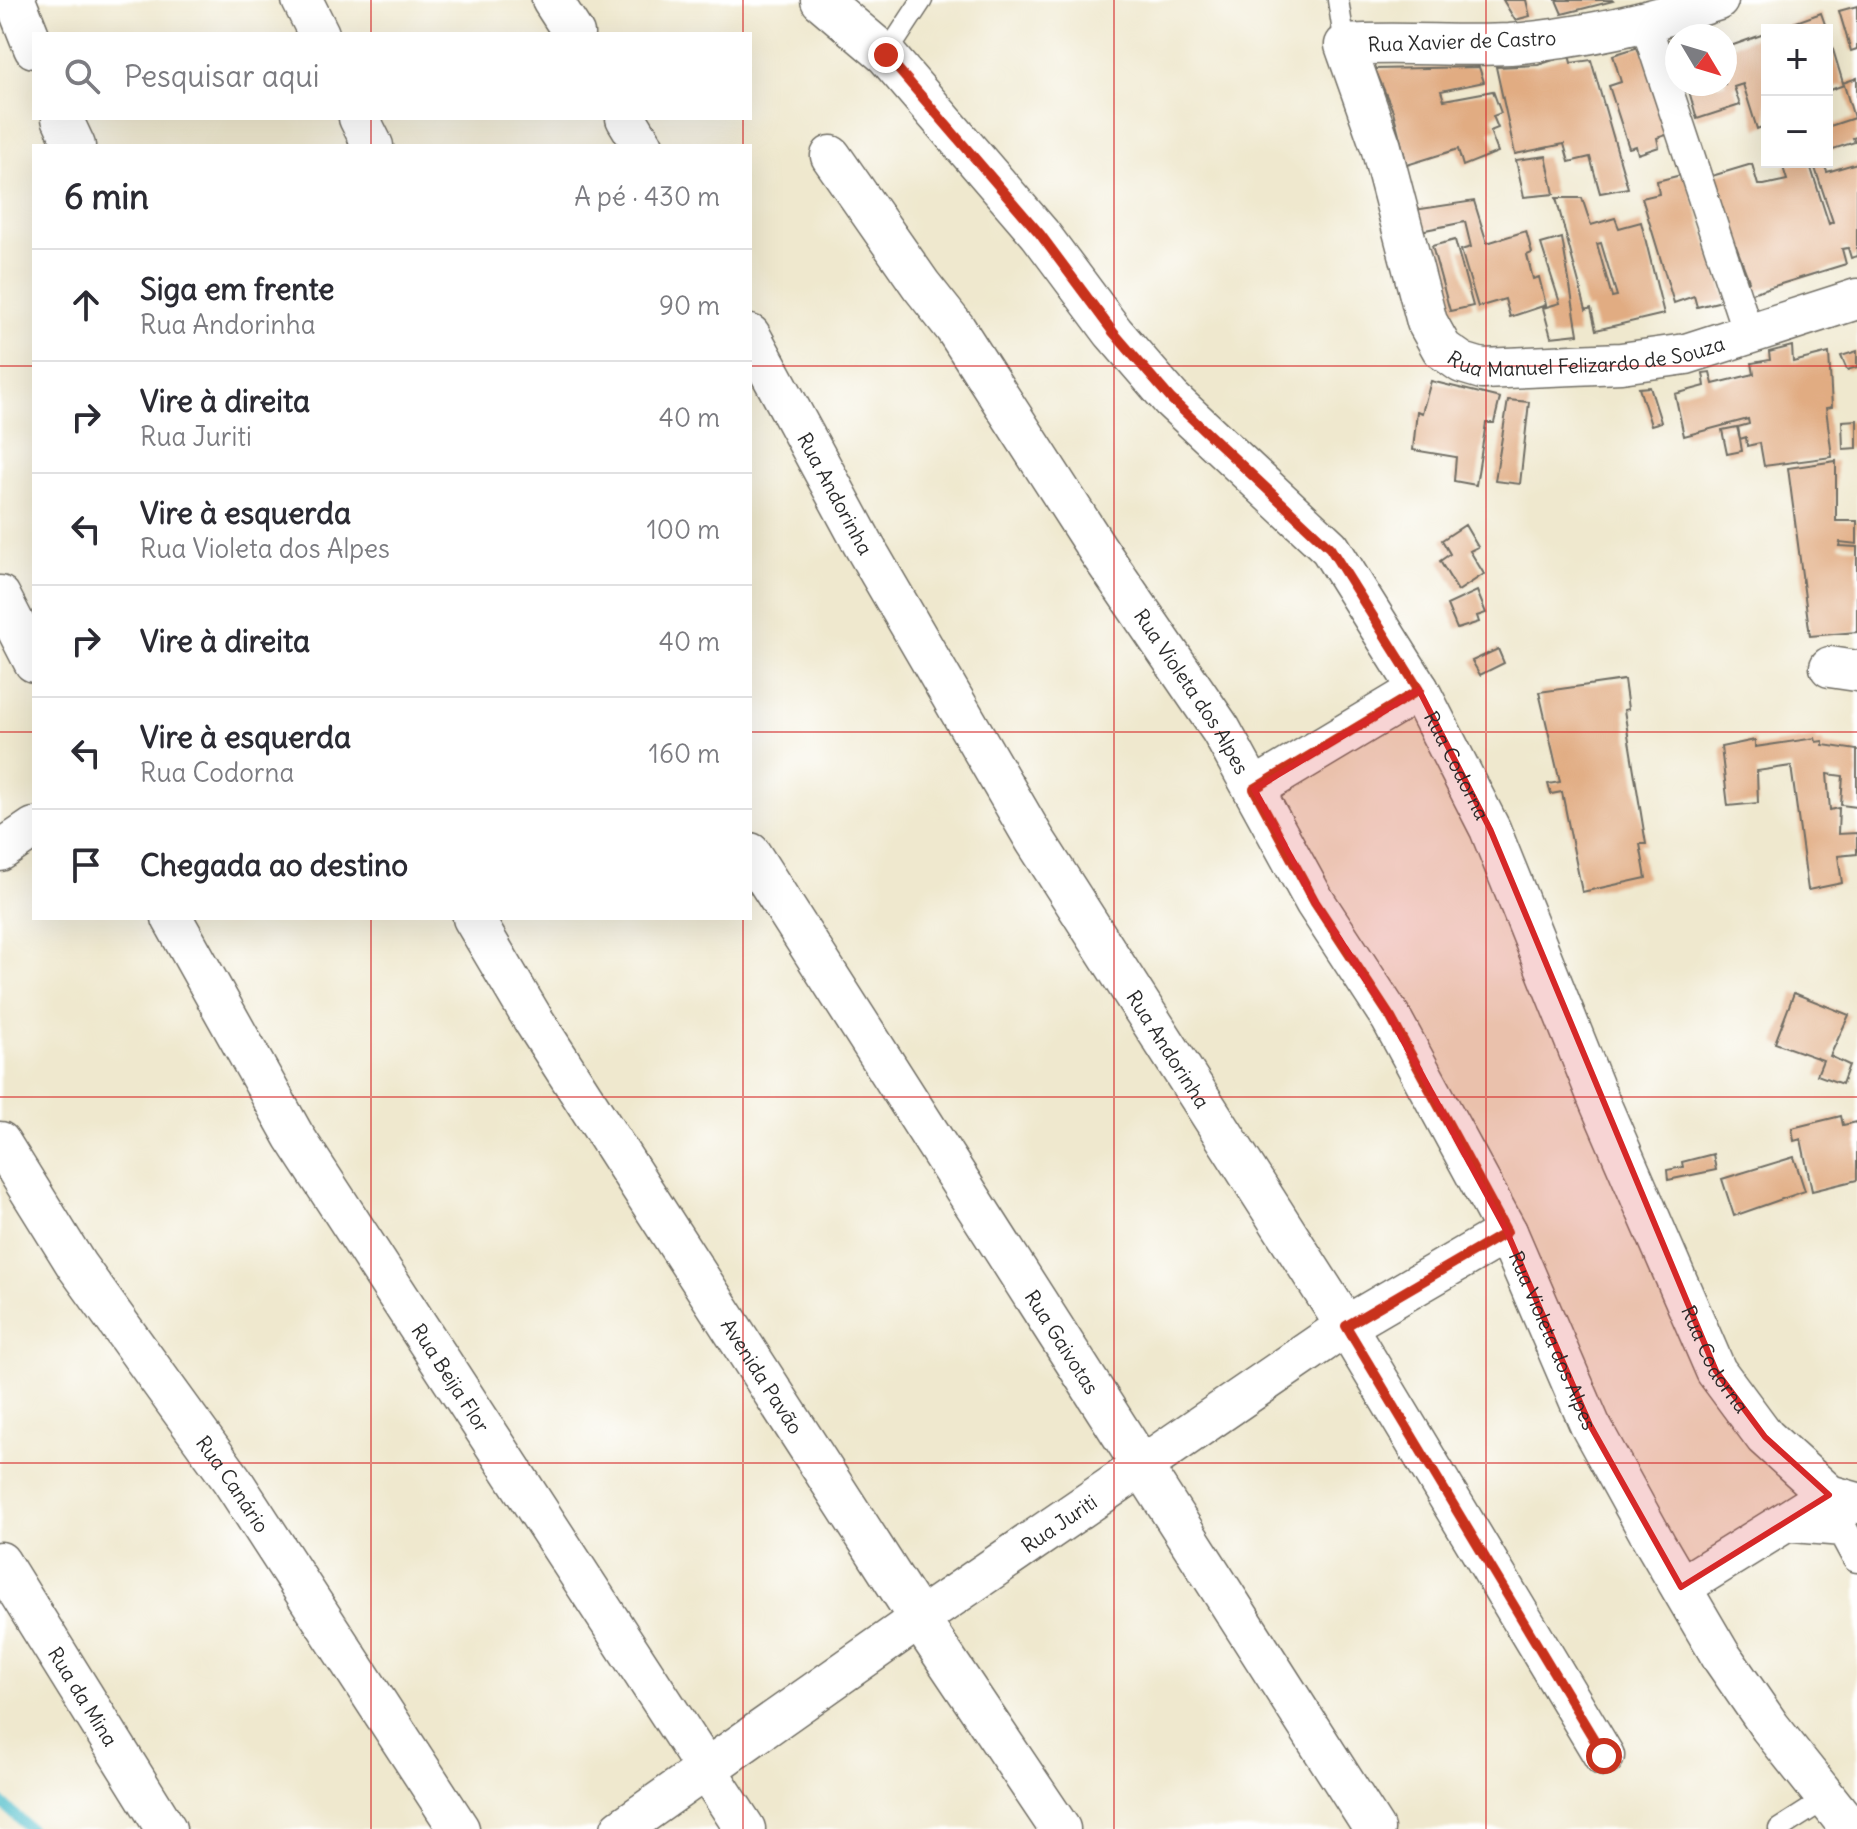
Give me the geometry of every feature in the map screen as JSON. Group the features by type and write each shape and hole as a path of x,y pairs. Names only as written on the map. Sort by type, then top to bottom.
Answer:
{"street":[{"path":"15,0 32,43"},
{"path":"302,0 318,32"},
{"path":"552,0 573,32"},
{"name":"Rua Codorna","path":"821,0 886,55 1040,234 1113,332 1171,399 1330,548 1419,690 1490,829 1600,1103 1716,1371 1765,1437 1846,1502"},
{"name":"Rua Xavier de Castro","path":"1345,45 1405,41 1507,44 1585,36 1646,25 1718,0"},
{"path":"1646,25 1749,336"},
{"name":"Rua Manuel Felizardo de Souza","path":"1345,45 1381,147 1427,322 1442,349 1462,363 1482,369 1634,362 1686,354 1857,299"},
{"path":"63,120 74,144"},
{"path":"360,120 372,144"},
{"path":"627,120 642,144"},
{"name":"Rua Violeta dos Alpes","path":"831,156 921,285 955,328 1098,550 1221,730 1315,902 1391,1018 1507,1232 1590,1425 1681,1587 1745,1691 1844,1814"},
{"name":"Rua Andorinha","path":"752,339 863,544 1035,840 1346,1326 1604,1756"},
{"path":"0,596 32,658"},
{"path":"1254,789 1419,690"},
{"path":"0,851 32,829"},
{"name":"Rua Gaivotas","path":"752,856 1374,1829"},
{"name":"Rua Beija Flor","path":"173,920 294,1136 745,1829"},
{"name":"Avenida Pavão","path":"474,920 534,1021 919,1619 1060,1829"},
{"name":"Rua Canário","path":"0,1142 77,1266 232,1480 459,1829"},
{"name":"Rua Juriti","path":"621,1829 919,1619 1346,1326 1507,1232"},
{"path":"1681,1587 1780,1526 1846,1502"},
{"path":"1780,1526 1843,1531 1857,1557"},
{"name":"Rua da Mina","path":"0,1562 166,1829"}],"lane":[{"path":"886,55 922,0"},
{"path":"1338,0 1345,45"},
{"path":"1779,1829 1844,1814"}],"highlighted area":[{"path":"1419,690 1490,829 1716,1371 1765,1437 1829,1495 1681,1587 1590,1425 1507,1232 1391,1018 1315,902 1254,789"}],"building":[{"path":"1503,0 1526,0 1530,16 1515,20"},
{"path":"1556,0 1612,0 1613,1 1562,14"},
{"path":"1857,6 1857,49 1851,51 1839,11"},
{"path":"1821,13 1825,24 1790,24"},
{"path":"1761,35 1761,127 1757,129 1743,84 1737,86 1737,44"},
{"path":"1642,46 1672,133 1657,138 1659,147 1638,154 1636,146 1629,148 1609,86 1621,82 1613,55"},
{"path":"1833,50 1843,83 1857,78 1857,137 1853,138 1855,142 1833,149 1833,125 1854,118 1844,85 1833,89"},
{"path":"1569,55 1571,63 1591,60 1628,188 1600,193 1590,157 1569,162 1564,144 1515,154 1496,67 1538,65"},
{"path":"1479,67 1484,82 1441,91 1444,100 1493,91 1501,113 1493,116 1498,128 1490,131 1498,152 1463,166 1458,149 1407,165 1393,111 1375,69"},
{"path":"1690,96 1737,96 1740,105 1697,119"},
{"path":"1546,156 1554,194 1524,197 1516,160"},
{"path":"1857,163 1857,256 1851,258 1848,248 1842,249 1846,264 1745,295 1742,284 1749,281 1736,246 1730,248 1732,239 1715,199 1719,198 1712,176 1752,164 1758,185 1787,180 1783,168 1811,168 1829,224 1833,222 1815,168 1825,168 1827,172"},
{"path":"1685,174 1726,300 1697,307 1694,296 1674,303 1642,198 1659,194 1657,181"},
{"path":"1556,198 1582,198 1591,225 1615,218 1619,228 1641,222 1664,314 1596,330 1591,308 1586,310","holes":["1601,243 1617,296 1612,297 1597,244"]},
{"path":"1474,201 1487,243 1526,231 1532,253 1527,255 1533,279 1539,277 1546,305 1510,317 1505,299 1478,307 1461,250 1471,247 1465,222 1420,231 1414,210"},
{"path":"1562,238 1578,334 1551,337 1543,308 1560,303 1541,244"},
{"path":"1455,240 1473,306 1450,311 1432,246"},
{"path":"1792,346 1793,362 1829,353 1832,407 1826,408 1832,457 1764,466 1760,443 1747,446 1746,437 1740,439 1738,427 1749,424 1748,419 1684,436 1675,394 1705,386 1703,373 1710,372 1713,384 1754,374 1752,363 1770,360 1769,352"},
{"path":"1857,351 1857,367 1847,370 1841,356"},
{"path":"1431,381 1500,398 1494,423 1486,423 1476,485 1454,481 1456,457 1413,450 1417,411 1422,413"},
{"path":"1650,387 1661,422 1651,425 1639,388"},
{"path":"1508,400 1529,402 1520,484 1495,481"},
{"path":"1857,420 1857,448 1843,449 1842,421"},
{"path":"1737,427 1742,451 1727,454 1722,430"},
{"path":"1836,461 1836,521 1857,521 1857,544 1840,542 1839,546 1857,547 1857,632 1810,636 1788,468"},
{"path":"1465,525 1478,547 1470,551 1484,574 1458,591 1440,561 1450,554 1442,540"},
{"path":"1477,591 1486,613 1477,616 1479,622 1457,629 1447,605"},
{"path":"1498,649 1504,663 1480,675 1472,661"},
{"path":"1624,680 1628,709 1624,710 1646,844 1640,844 1646,878 1582,892 1562,792 1551,794 1548,784 1560,782 1539,692"},
{"path":"1815,738 1816,742 1823,741 1823,745 1857,750 1857,807 1841,805 1843,776 1827,774 1830,810 1839,808 1838,834 1857,833 1857,854 1838,856 1842,883 1808,890 1791,766 1757,771 1758,803 1728,806 1721,747 1755,740 1755,747"},
{"path":"1794,993 1849,1015 1830,1056 1849,1065 1842,1084 1817,1075 1823,1060 1775,1043"},
{"path":"1841,1116 1843,1125 1857,1122 1857,1180 1812,1191 1801,1139 1794,1141 1792,1128"},
{"path":"1713,1154 1716,1170 1668,1180 1667,1170 1683,1167 1682,1162"},
{"path":"1794,1157 1805,1191 1734,1216 1722,1179"}],"waterway":[{"path":"0,1801 30,1829"}],"route":[{"path":"886,55 1040,234 1113,332 1171,399 1330,548 1419,690 1254,789 1315,902 1391,1018 1507,1232 1346,1326 1604,1756"}]}
